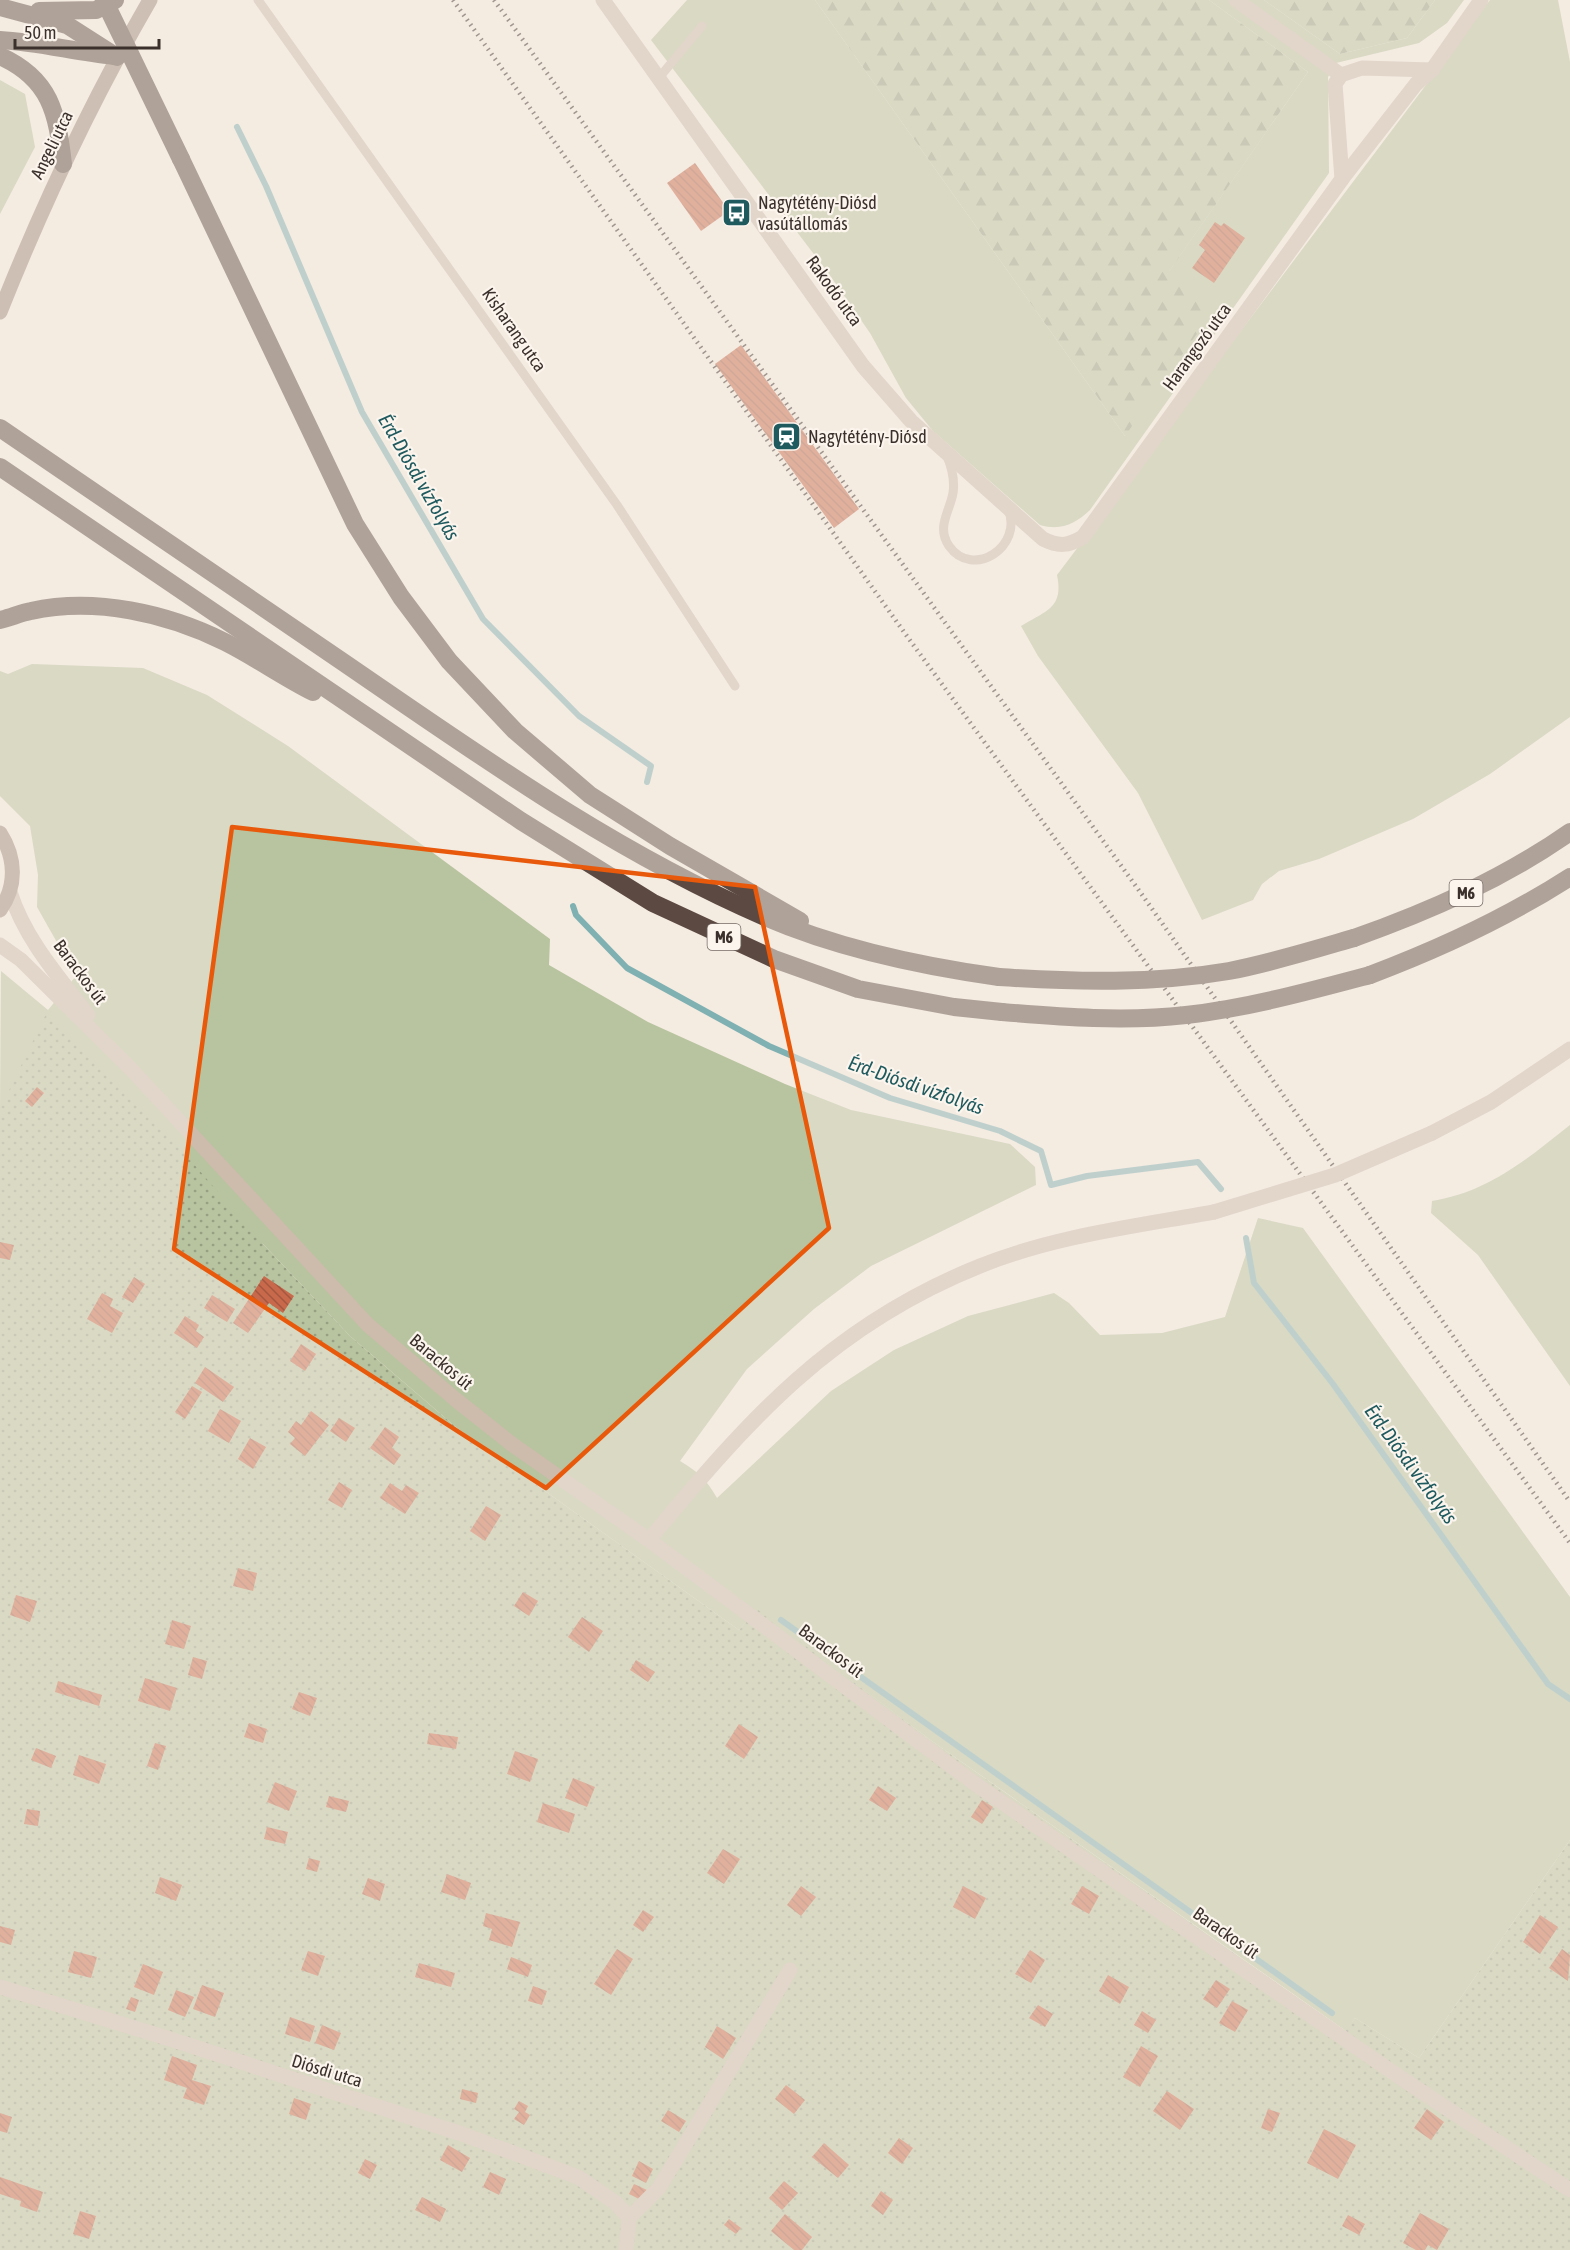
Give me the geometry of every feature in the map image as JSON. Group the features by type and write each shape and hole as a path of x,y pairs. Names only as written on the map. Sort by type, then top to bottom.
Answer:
{"highway":[{"path":"104,0 355,524 400,597 476,691 546,760 590,795 670,846 840,945"},
{"path":"18,12 96,10 115,0"},
{"path":"0,7 67,25 117,57"},
{"path":"0,40 30,42 65,51 117,57"},
{"path":"0,56 18,64 34,77 47,94 59,130 63,164"},
{"path":"0,428 447,734 553,802 672,872 767,918 840,945"},
{"path":"0,467 363,715"},
{"path":"0,620 51,608 102,607 133,611 170,621 225,642 280,675 363,715"},
{"name":"M6","path":"363,715 551,841 653,903 774,959 858,989 931,1004 1070,1018 1185,1015 1294,996 1370,975 1450,942 1544,894 1570,877"},
{"name":"M6","path":"840,945 922,964 999,977 1074,982 1177,977 1229,971 1354,938 1433,909 1478,887 1570,832"}],"street":[{"name":"Angeli utca","path":"0,312 63,164 117,57 150,0"},
{"name":"Rakodó utca","path":"603,0 863,366 911,421 1043,539 1057,546 1072,543 1083,537"},
{"path":"1236,0 1341,75"},
{"name":"Harangozó utca","path":"1083,537 1342,179 1416,84 1432,70 1481,0"},
{"path":"1342,179 1335,84 1341,75 1362,68 1432,70"},
{"path":"0,833 12,862 10,892 0,910"},
{"name":"Barackos út","path":"10,892 18,917 54,973 131,1069"},
{"name":"Barackos út","path":"0,945 21,960 131,1069 368,1325 513,1445 649,1540 974,1783 1401,2078 1570,2190"},
{"path":"649,1540 732,1443 771,1402 815,1362 878,1318 959,1275 1015,1254 1214,1212 1335,1175 1432,1133 1491,1102 1570,1048"},
{"path":"626,2250 629,2218 659,2188 790,1970"},
{"name":"Diósdi utca","path":"0,1987 167,2038 462,2134 578,2177 616,2203 629,2218"}],"lane":[{"name":"Kisharang utca","path":"258,0 617,505 735,686"},
{"path":"658,79 702,26"},
{"path":"946,454 954,478 953,492 943,525 944,535 957,554 974,560 993,556 1001,550 1006,544 1012,525 1006,506"}],"highlighted area":[{"path":"232,827 755,887 829,1228 546,1488 174,1249"}],"green space":[{"path":"687,0 815,0 1125,436 1165,277 1308,72 1209,0 1264,0 1340,54 1407,38 1435,0 1464,0 1447,23 1419,43 1336,63 1328,77 1329,173 1090,510 1067,525 1048,527 1040,525 933,431 906,398 870,333 829,274 651,40"},
{"path":"815,0 1209,0 1308,72 1166,276 1213,311 1125,436"},
{"path":"1264,0 1435,0 1407,38 1340,54"},
{"path":"1490,0 1558,0 1570,62 1570,717 1490,774 1413,819 1319,859 1279,871 1262,884 1253,900 1202,920 1138,793 1038,656 1021,626 1045,612 1055,602 1058,595 1057,575"},
{"path":"0,80 25,94 35,147 0,214"},
{"path":"32,664 143,668 207,695 288,746 550,939 549,965 648,1022 785,1084 851,1110 1010,1144 1035,1167 1036,1185 871,1266 814,1309 747,1369 680,1461 701,1476 717,1498 831,1391 894,1350 968,1316 1054,1293 1069,1303 1100,1335 1162,1333 1225,1317 1258,1218 1303,1228 1570,1597 1570,1840 1419,2058 1355,2018 1346,2031 929,1739 757,1610 739,1630 457,1428 350,1336 263,1244 0,1109 1,971 48,1010 76,976 37,907 38,875 30,826 0,796 0,671 8,674"},
{"path":"48,1010 161,1126 263,1244 350,1336 457,1428 739,1630 757,1609 929,1739 1345,2031 1355,2018 1419,2058 1570,1840 1570,2250 0,2250 0,1109"},
{"path":"1570,1125 1570,1386 1478,1255 1431,1213 1432,1201 1471,1190 1506,1173"}],"building":[{"path":"695,163 729,211 701,231 667,183"},
{"path":"1215,222 1221,226 1224,223 1245,238 1214,283 1192,268 1205,250 1199,245"},
{"path":"741,345 859,509 834,528 715,364"},
{"path":"37,1087 44,1093 32,1107 25,1101"},
{"path":"0,1242 14,1245 10,1260 0,1258"},
{"path":"264,1276 294,1296 283,1313 269,1303 248,1333 233,1323"},
{"path":"134,1277 145,1284 133,1303 122,1297"},
{"path":"102,1293 113,1299 110,1306 123,1313 112,1333 87,1319"},
{"path":"212,1295 235,1309 227,1322 204,1308"},
{"path":"185,1316 199,1325 196,1331 204,1337 197,1348 174,1333"},
{"path":"301,1344 316,1354 305,1371 290,1361"},
{"path":"205,1367 234,1387 223,1402 195,1383"},
{"path":"192,1386 202,1392 185,1419 175,1412"},
{"path":"220,1409 241,1421 229,1443 208,1431"},
{"path":"311,1411 329,1425 305,1456 290,1444 295,1438 288,1432 296,1421 301,1425"},
{"path":"339,1418 355,1428 346,1442 330,1431"},
{"path":"385,1427 399,1437 392,1448 401,1455 394,1465 370,1448"},
{"path":"250,1438 266,1447 253,1469 238,1459"},
{"path":"339,1482 352,1490 342,1508 328,1500"},
{"path":"390,1483 402,1491 406,1485 419,1493 405,1514 380,1498"},
{"path":"486,1506 501,1515 485,1541 470,1531"},
{"path":"238,1568 257,1573 253,1591 233,1586"},
{"path":"523,1592 538,1601 529,1616 514,1606"},
{"path":"16,1595 37,1601 30,1622 10,1615"},
{"path":"582,1617 603,1631 589,1652 568,1637"},
{"path":"172,1620 191,1626 184,1649 165,1644"},
{"path":"193,1657 207,1661 202,1679 188,1675"},
{"path":"636,1660 655,1672 648,1682 630,1670"},
{"path":"145,1678 177,1688 170,1711 138,1701"},
{"path":"58,1681 102,1695 99,1706 55,1692"},
{"path":"299,1692 317,1698 310,1716 292,1709"},
{"path":"249,1723 267,1729 263,1743 244,1737"},
{"path":"739,1724 758,1737 744,1759 725,1746"},
{"path":"429,1733 458,1737 456,1749 427,1744"},
{"path":"155,1743 166,1746 158,1770 147,1766"},
{"path":"36,1748 56,1756 51,1768 31,1760"},
{"path":"515,1751 538,1759 530,1782 507,1774"},
{"path":"79,1755 106,1764 99,1784 73,1775"},
{"path":"573,1778 595,1787 587,1807 565,1798"},
{"path":"275,1782 297,1791 289,1811 267,1802"},
{"path":"878,1786 896,1798 887,1811 869,1800"},
{"path":"329,1796 349,1801 346,1812 326,1807"},
{"path":"982,1800 993,1807 982,1824 971,1817"},
{"path":"543,1803 575,1814 569,1833 537,1822"},
{"path":"27,1809 40,1811 38,1826 24,1824"},
{"path":"267,1827 288,1832 285,1844 264,1839"},
{"path":"723,1849 740,1859 724,1884 707,1873"},
{"path":"309,1858 320,1861 317,1872 306,1869"},
{"path":"447,1874 471,1883 465,1900 441,1892"},
{"path":"160,1877 182,1885 176,1901 155,1893"},
{"path":"368,1878 385,1884 380,1901 362,1894"},
{"path":"801,1886 816,1897 801,1916 787,1905"},
{"path":"963,1886 986,1898 975,1919 953,1907"},
{"path":"1082,1886 1099,1896 1089,1914 1071,1904"},
{"path":"643,1910 654,1917 643,1932 633,1925"},
{"path":"486,1913 520,1922 512,1947 489,1940 492,1929 483,1926"},
{"path":"1540,1915 1558,1927 1540,1954 1523,1942"},
{"path":"0,1926 15,1930 11,1945 0,1942"},
{"path":"617,1949 633,1959 611,1995 594,1984"},
{"path":"1562,1949 1570,1955 1568,1981 1549,1968"},
{"path":"1030,1950 1045,1960 1031,1983 1015,1974"},
{"path":"74,1951 97,1957 91,1978 68,1972"},
{"path":"308,1951 325,1956 318,1976 301,1970"},
{"path":"511,1957 532,1965 528,1977 507,1969"},
{"path":"419,1963 455,1973 451,1987 415,1977"},
{"path":"143,1964 163,1972 154,1995 134,1987"},
{"path":"1108,1975 1129,1987 1120,2004 1099,1991"},
{"path":"1216,1980 1230,1989 1217,2008 1203,1999"},
{"path":"202,1985 224,1993 215,2017 193,2009"},
{"path":"533,1986 547,1991 542,2005 528,2001"},
{"path":"176,1990 194,1997 185,2017 168,2010"},
{"path":"131,1997 139,2000 135,2012 126,2009"},
{"path":"1232,2001 1248,2010 1235,2032 1219,2023"},
{"path":"1038,2005 1053,2014 1045,2027 1029,2018"},
{"path":"1142,2011 1156,2020 1148,2033 1134,2025"},
{"path":"290,2017 315,2026 310,2042 285,2034"},
{"path":"322,2025 341,2033 334,2050 315,2043"},
{"path":"717,2026 736,2038 723,2059 705,2047"},
{"path":"1141,2046 1158,2056 1140,2087 1123,2077"},
{"path":"172,2056 197,2065 192,2080 211,2086 204,2105 183,2098 187,2088 164,2080"},
{"path":"786,2085 805,2100 794,2114 775,2099"},
{"path":"462,2089 478,2093 476,2103 460,2099"},
{"path":"1167,2091 1194,2109 1180,2130 1153,2111"},
{"path":"294,2098 311,2104 306,2120 289,2114"},
{"path":"519,2101 528,2106 525,2112 530,2115 524,2125 514,2119 519,2112 514,2109"},
{"path":"1268,2109 1280,2113 1272,2132 1261,2128"},
{"path":"1427,2109 1444,2122 1431,2140 1414,2128"},
{"path":"668,2110 686,2121 679,2132 661,2121"},
{"path":"0,2113 12,2117 7,2133 0,2131"},
{"path":"1324,2129 1356,2145 1338,2179 1307,2163"},
{"path":"899,2138 913,2148 902,2164 888,2153"},
{"path":"824,2143 849,2165 838,2178 812,2157"},
{"path":"448,2145 470,2158 462,2172 440,2160"},
{"path":"365,2159 377,2165 370,2179 358,2173"},
{"path":"639,2161 653,2169 646,2183 632,2176"},
{"path":"490,2172 506,2179 499,2195 483,2187"},
{"path":"0,2177 43,2192 37,2212 20,2206 21,2201 0,2194"},
{"path":"784,2181 798,2193 782,2210 769,2198"},
{"path":"634,2184 649,2191 643,2201 629,2194"},
{"path":"881,2191 893,2200 883,2215 871,2206"},
{"path":"422,2197 446,2209 440,2222 415,2210"},
{"path":"80,2211 96,2216 89,2239 73,2234"},
{"path":"1420,2213 1449,2229 1437,2250 1428,2245 1425,2250 1416,2250 1403,2243"},
{"path":"785,2214 812,2237 802,2250 794,2250 771,2231"},
{"path":"1348,2215 1365,2224 1359,2235 1342,2226"},
{"path":"729,2219 741,2228 736,2234 724,2225"}],"waterway":[{"name":"Érd-Diósdi vízfolyás","path":"237,127 266,186 362,412 483,619 579,716 651,766 647,782"},
{"name":"Érd-Diósdi vízfolyás","path":"573,906 576,915 627,968 769,1046 890,1098 1000,1131 1041,1151 1051,1185 1087,1176 1198,1162 1221,1189"},
{"name":"Érd-Diósdi vízfolyás","path":"1246,1238 1254,1283 1333,1384 1548,1684 1570,1699"},
{"path":"781,1620 1332,2013"}],"railway":[{"path":"453,0 909,639 1570,1543"},
{"path":"494,0 1138,889 1570,1502"}],"place":[{"name":"Nagytétény-Diósd vasútállomás","path":"737,213"},
{"name":"Nagytétény-Diósd","path":"787,437"}]}
